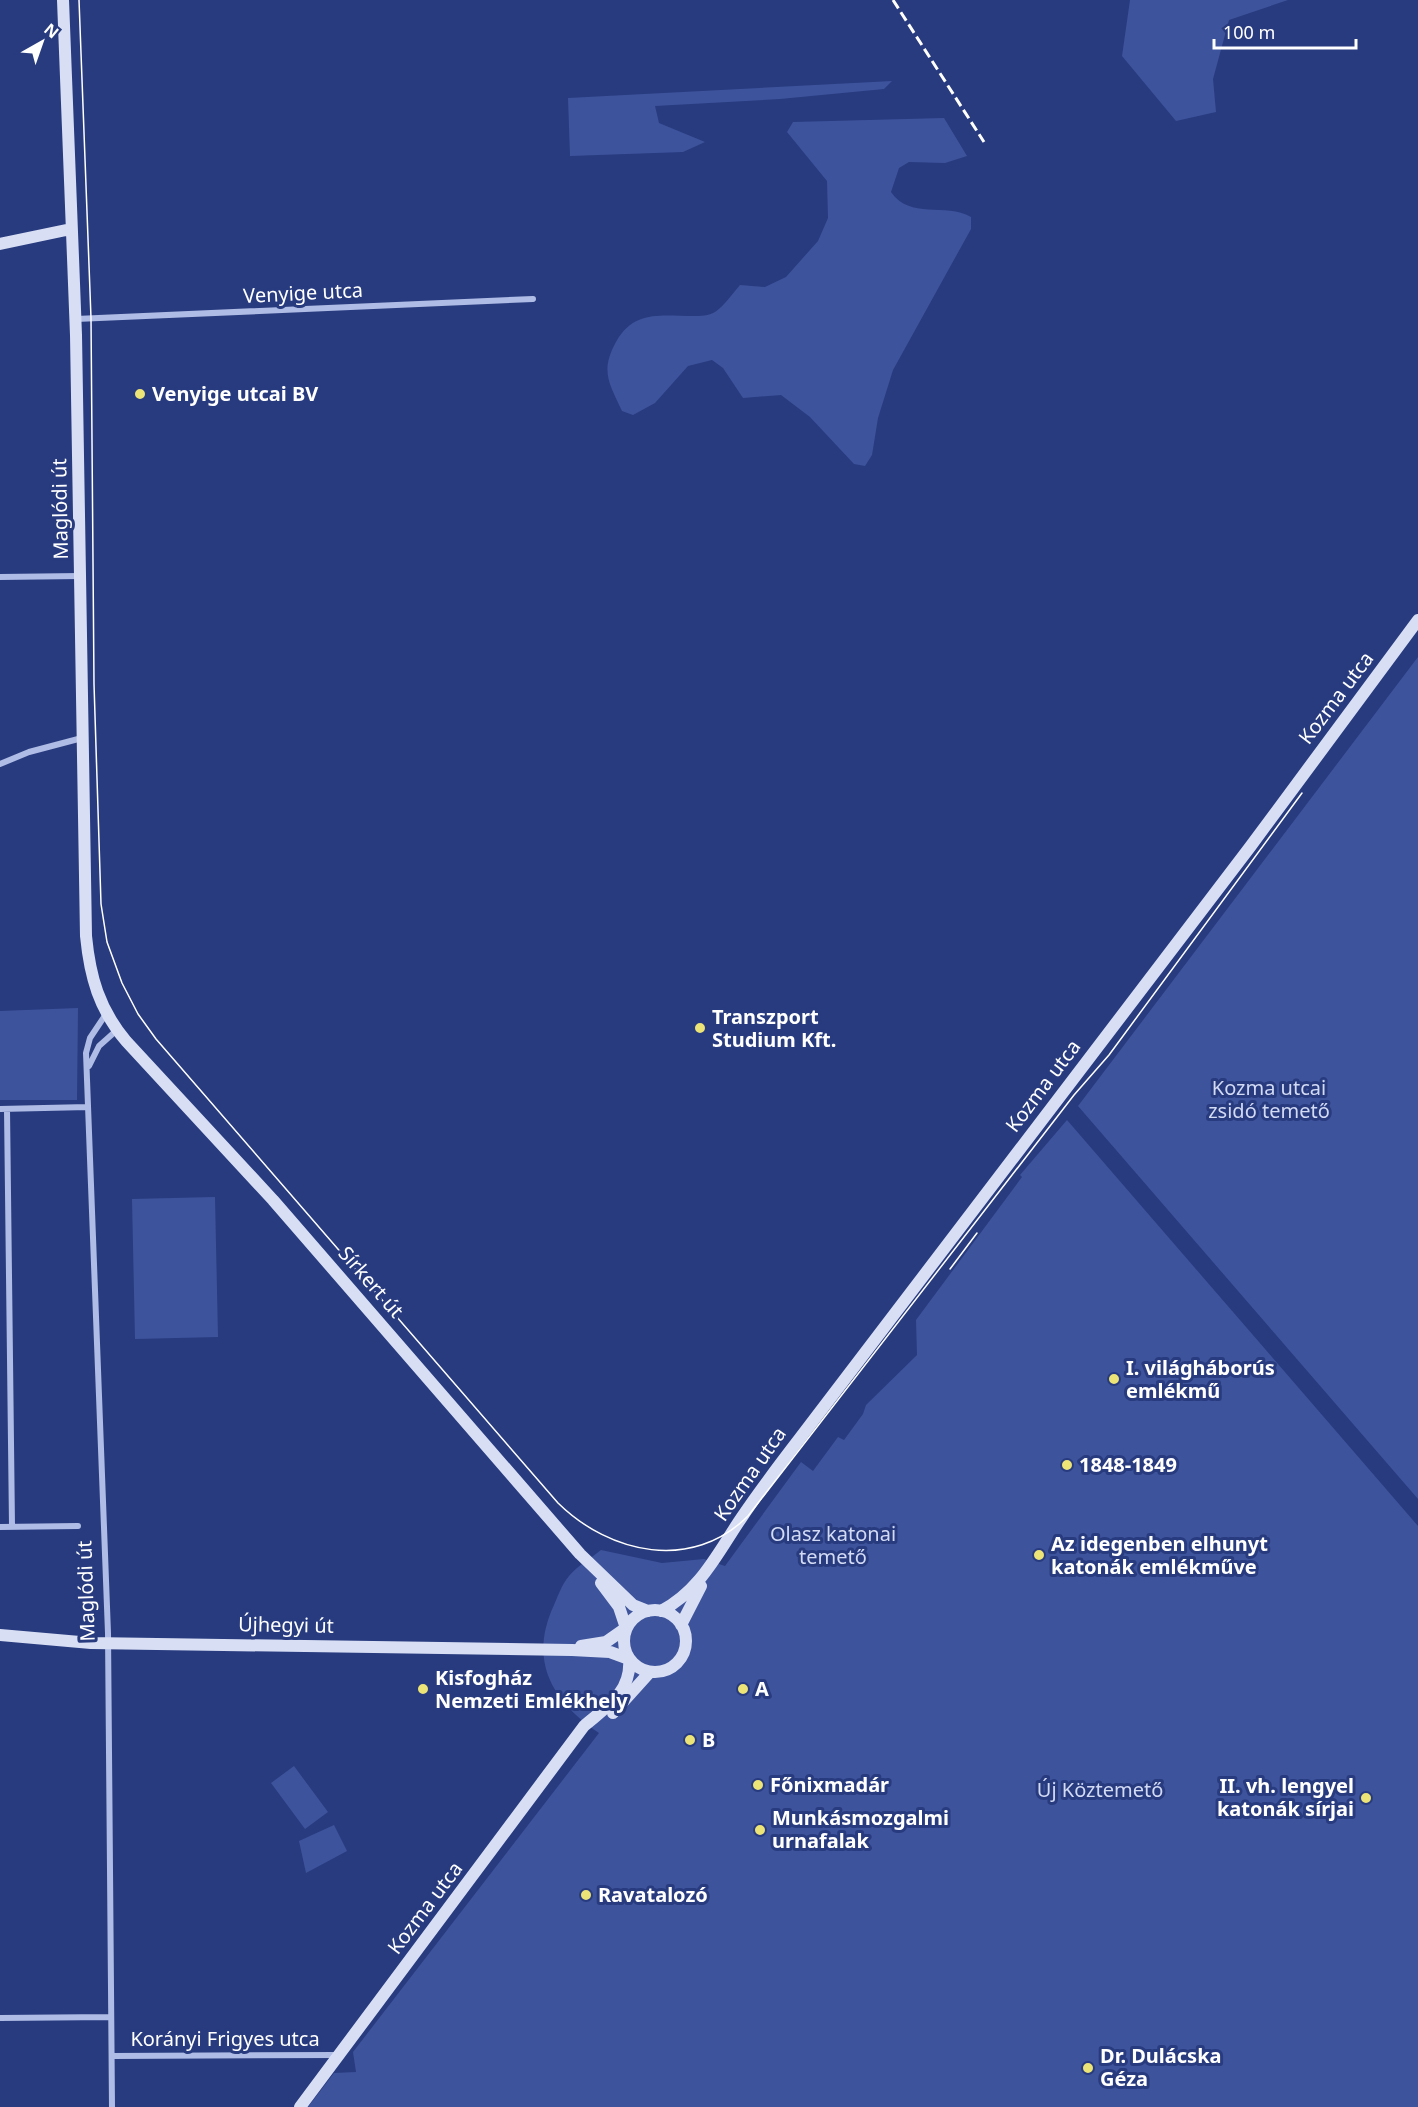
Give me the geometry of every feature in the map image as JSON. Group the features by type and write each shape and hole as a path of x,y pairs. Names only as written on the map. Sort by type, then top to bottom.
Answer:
{"street":[{"name":"Maglódi út","path":"63,0 75,319 87,936 93,980 106,1014 117,1030 94,1052 88,1073"},
{"path":"0,244 71,229"},
{"name":"Venyige utca","path":"75,319 534,299"},
{"path":"0,577 81,576"},
{"name":"Kozma utca","path":"581,1732 613,1713 650,1672 668,1670 680,1659 686,1645 681,1625 703,1577 741,1517 1250,847 1418,620"},
{"path":"0,764 48,746 84,738"},
{"name":"Maglódi út","path":"106,1014 87,1045 108,1643 112,2107"},
{"name":"Sírkert út","path":"117,1030 273,1200 590,1564 633,1605 648,1611"},
{"path":"12,1526 3,1109 88,1107"},
{"path":"0,1527 78,1526"},
{"name":"Sírkert út","path":"590,1564 619,1607 626,1628"},
{"name":"Kozma utca","path":"661,1611 677,1602 703,1577"},
{"path":"626,1628 636,1616 648,1611 661,1611 676,1617 681,1625"},
{"name":"Kozma utca","path":"300,2107 584,1726 609,1706 622,1691 628,1678 629,1659 623,1647 626,1628"},
{"name":"Újhegyi út","path":"0,1635 108,1643 572,1650 606,1642 626,1628"},
{"name":"Újhegyi út","path":"572,1650 582,1653 610,1652 629,1659"},
{"path":"629,1659 642,1670 650,1672"},
{"path":"0,2018 110,2017"},
{"name":"Korányi Frigyes utca","path":"112,2056 338,2055"}],"green space":[{"path":"1130,0 1288,0 1229,20 1213,79 1216,112 1176,121 1122,56"},
{"path":"892,81 884,89 780,99 655,106 659,123 705,142 683,152 570,156 568,98"},
{"path":"944,118 967,156 945,163 909,162 899,168 891,192 908,206 950,211 971,217 971,229 893,370 878,418 872,455 865,466 854,464 810,417 781,395 743,398 723,368 712,360 688,366 655,403 633,415 622,411 610,385 607,369 616,342 631,324 649,317 701,316 713,313 740,285 765,287 786,277 818,241 828,218 827,181 787,132 793,122"},
{"name":"Kozma utcai zsidó temető","path":"1418,657 1418,1499 1078,1106"},
{"path":"78,1008 77,1100 0,1100 0,1011"},
{"name":"Új Köztemető","path":"1067,1120 1418,1526 1418,2107 308,2107 334,2073 356,2072 353,2052 599,1733 568,1707 557,1693 544,1662 543,1644 547,1625 567,1579 601,1550 662,1563 704,1559 725,1566 801,1462 813,1471 838,1437 844,1440 863,1414 866,1405 917,1355 916,1320 1022,1177 1020,1175"},
{"path":"215,1197 218,1337 135,1339 132,1199"},
{"path":"294,1766 328,1812 305,1829 271,1783"},
{"path":"334,1825 347,1851 306,1873 299,1841"}],"tram line":[{"path":"79,0 91,318 94,684 101,904 107,942 122,983 138,1014 156,1039 558,1503 579,1520 602,1534 626,1544 652,1550 677,1550 702,1545 726,1534 748,1516 1074,1095 1109,1055 1302,793"},
{"path":"950,1269 977,1233"}],"railway":[{"path":"893,0 984,142"}],"place":[{"name":"Venyige utcai BV","path":"140,394"},
{"name":"Transzport Studium Kft.","path":"700,1028"},
{"name":"I. világháborús emlékmű","path":"1114,1379"},
{"name":"1848-1849","path":"1067,1465"},
{"name":"Az idegenben elhunyt katonák emlékműve","path":"1039,1555"},
{"name":"Kisfogház Nemzeti Emlékhely","path":"423,1689"},
{"name":"A","path":"743,1689"},
{"name":"B","path":"690,1740"},
{"name":"Főnixmadár","path":"758,1785"},
{"name":"II. vh. lengyel katonák sírjai","path":"1366,1798"},
{"name":"Munkásmozgalmi urnafalak","path":"760,1830"},
{"name":"Ravatalozó","path":"586,1895"},
{"name":"Dr. Dulácska Géza","path":"1088,2068"}],"park label":[{"name":"Olasz katonai temető","path":"833,1546"}]}
